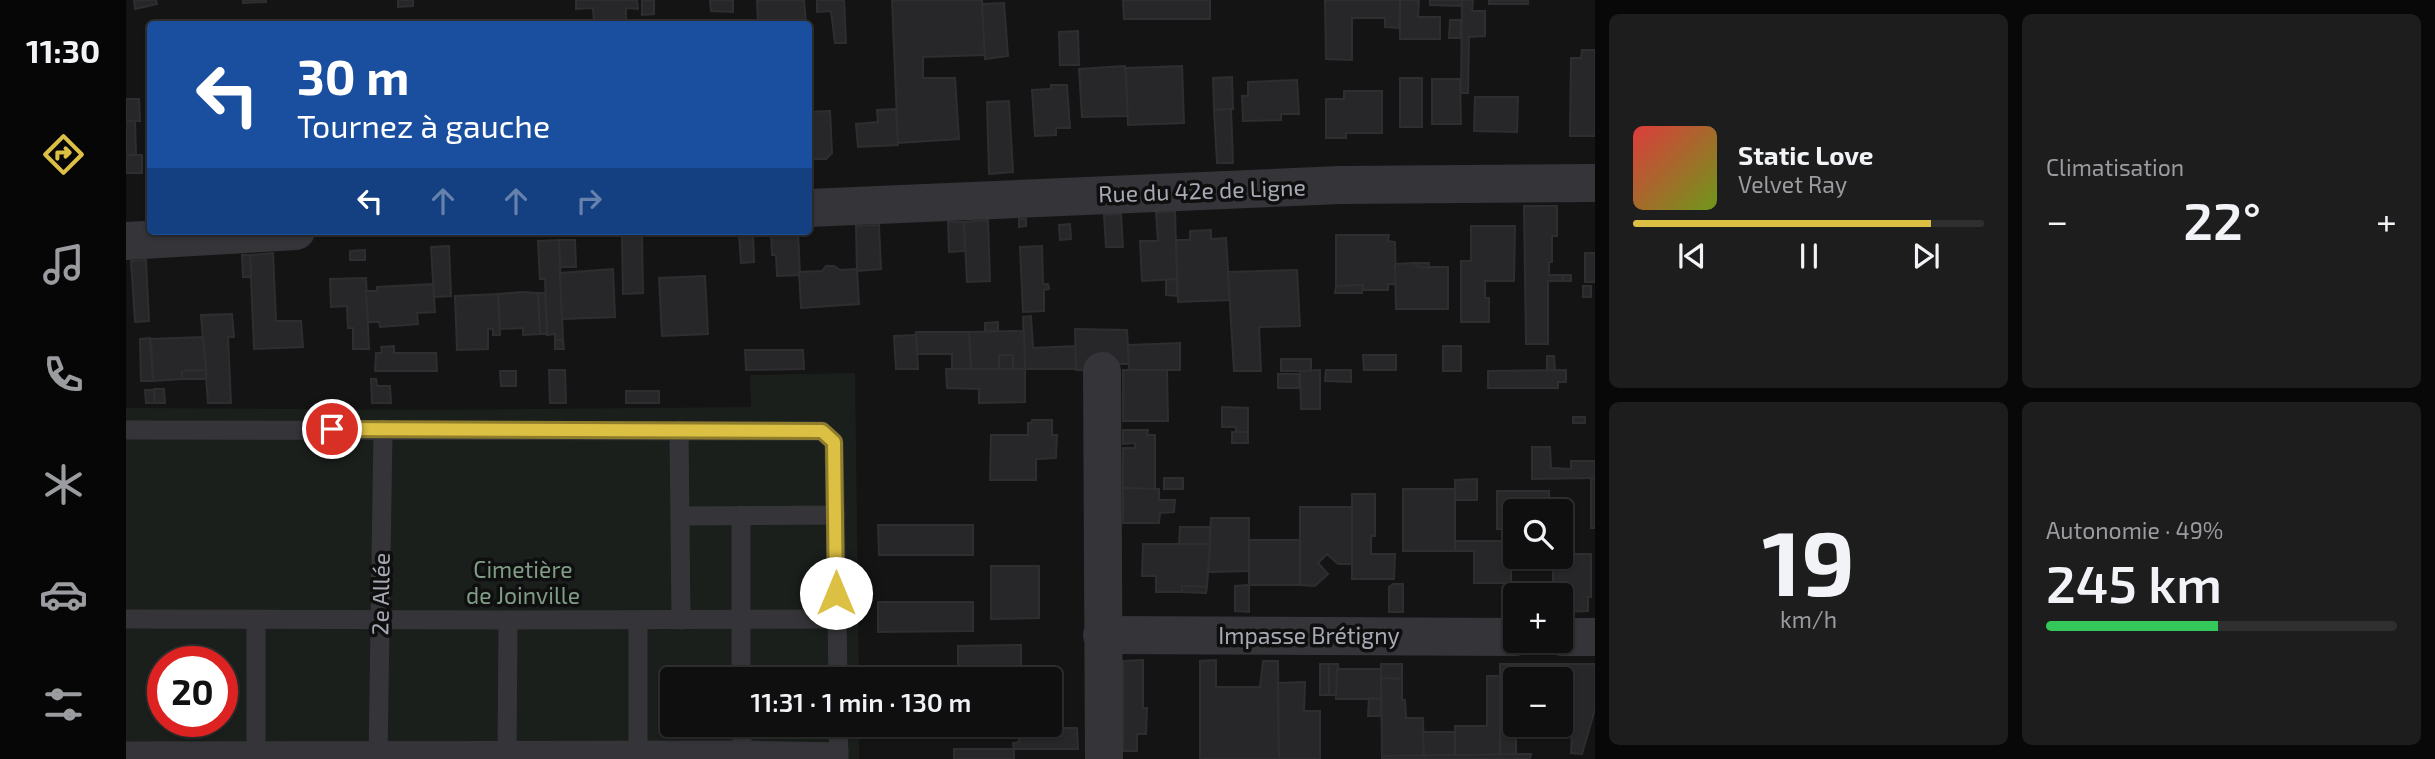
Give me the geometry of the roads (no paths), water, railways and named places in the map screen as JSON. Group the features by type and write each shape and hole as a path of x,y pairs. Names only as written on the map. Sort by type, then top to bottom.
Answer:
{"street":[{"name":"Rue du 42e de Ligne","path":"812,208 1340,185 1595,183"},
{"path":"126,241 228,235"},
{"path":"1102,371 1104,759"},
{"name":"Impasse Brétigny","path":"1102,635 1503,637"},
{"path":"1573,637 1595,637"}],"lane":[{"name":"2e Allée","path":"378,755 383,429"},
{"path":"126,430 822,431 834,442 838,667"},
{"path":"679,430 681,620"},
{"path":"680,516 836,514"},
{"path":"741,516 741,667"},
{"path":"126,619 837,619"},
{"path":"256,620 256,755"},
{"path":"638,620 638,755"},
{"path":"507,755 508,621"},
{"path":"742,737 742,755"},
{"path":"126,751 256,755 839,756 838,737"}],"park label":[{"name":"Cimetière de Joinville","path":"523,583"}]}
